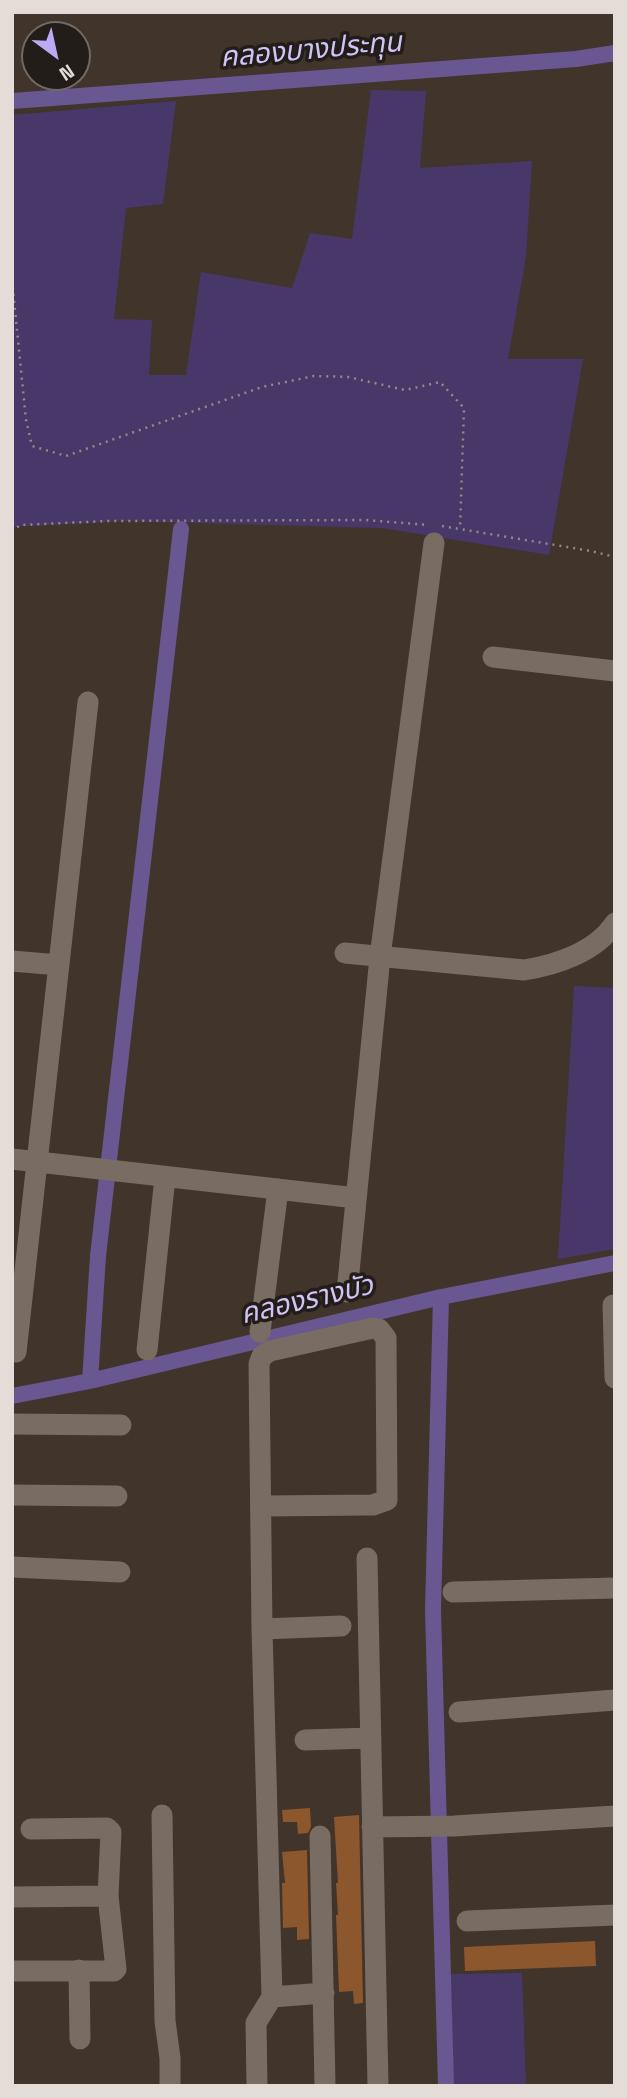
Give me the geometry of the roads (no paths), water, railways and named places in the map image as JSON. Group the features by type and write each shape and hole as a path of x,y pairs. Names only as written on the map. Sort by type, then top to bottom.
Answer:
{"street":[{"path":"347,1292 380,957 434,543"},
{"path":"493,657 615,671"},
{"path":"16,1352 88,702"},
{"path":"345,953 524,970 553,965 576,954 608,934 615,923"},
{"path":"12,961 59,965"},
{"path":"12,1159 356,1198"},
{"path":"147,1350 165,1177"},
{"path":"260,1332 278,1189"},
{"path":"614,1305 615,1378"},
{"path":"257,2086 256,2023 272,1997 262,1629 259,1364 262,1356 270,1351 373,1328 379,1329 386,1338 387,1500 373,1505 261,1506"},
{"path":"12,1424 121,1425"},
{"path":"12,1495 117,1496"},
{"path":"367,1558 378,2086"},
{"path":"12,1567 120,1572"},
{"path":"453,1592 615,1588"},
{"path":"262,1629 341,1626"},
{"path":"459,1712 615,1700"},
{"path":"305,1741 371,1738"},
{"path":"162,1815 165,2021 170,2086"},
{"path":"372,1827 454,1826 615,1816"},
{"path":"12,1971 116,1969 108,1896 112,1834 109,1830 31,1829"},
{"path":"320,1836 325,2086"},
{"path":"12,1897 108,1896"},
{"path":"467,1921 615,1915"},
{"path":"79,1970 80,2039"},
{"path":"272,1997 324,1993"}],"waterway":[{"name":"คลองบางประทุน","path":"12,101 576,59 615,53"},
{"path":"90,1381 98,1256 181,529"},
{"name":"คลองรางบัว","path":"12,1396 90,1381 441,1297 615,1263"},
{"path":"441,1297 433,1610 446,2086"}]}
